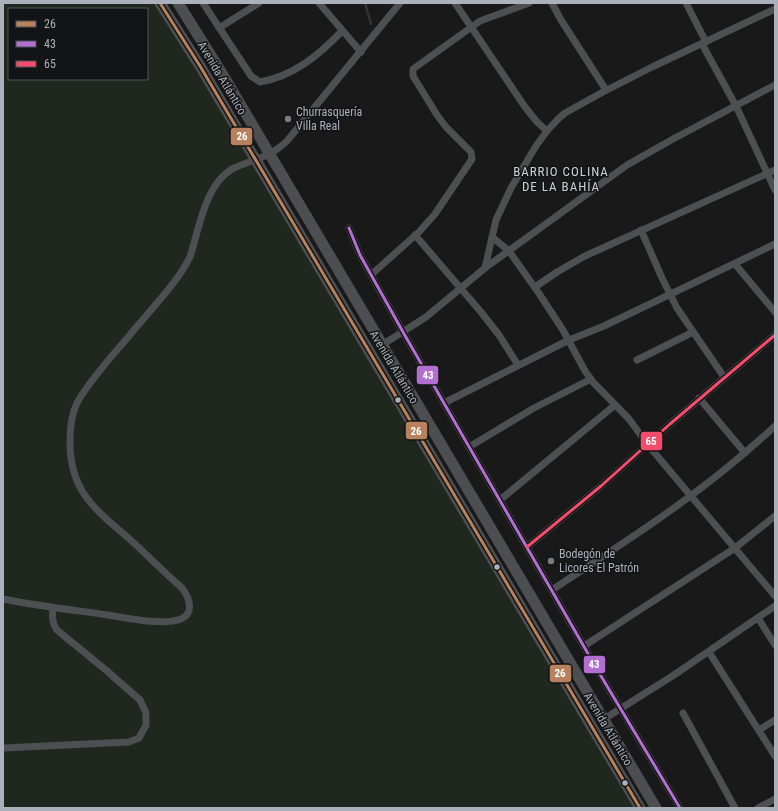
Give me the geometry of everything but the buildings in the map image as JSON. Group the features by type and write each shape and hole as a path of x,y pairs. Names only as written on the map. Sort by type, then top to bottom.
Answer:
{"main road":[{"name":"Avenida Atlántico","path":"160,3 192,52 256,159 640,808"},
{"name":"Avenida Atlántico","path":"178,3 223,75 656,808"}],"street":[{"path":"203,3 251,76 260,82 274,78 305,64 326,49 342,31"},
{"path":"219,28 259,3"},
{"path":"319,3 361,52"},
{"path":"3,599 53,608 142,620 163,621 179,619 184,617 190,609 190,602 182,588 135,544 106,520 88,500 76,480 70,446 71,422 77,403 88,387 186,265 209,198 216,184 231,170 269,154 292,136 400,3"},
{"path":"455,3 525,106 537,122 547,131"},
{"path":"372,274 415,235 435,214 472,159 469,149 454,136 437,115 413,76 413,69 471,26 488,17 529,3"},
{"path":"552,3 561,20 606,90"},
{"path":"686,3 775,190"},
{"path":"485,268 496,220 510,188 547,131 565,113 652,67 775,9"},
{"path":"382,345 426,317 485,268 627,165 775,85"},
{"path":"534,287 585,256 775,170"},
{"path":"349,228 360,255 372,274 403,332 620,708 680,808"},
{"path":"641,230 670,295 724,377"},
{"path":"415,235 462,288 499,335 518,365"},
{"path":"492,237 509,251 554,315 591,379 628,419 648,445 775,596"},
{"path":"444,403 569,340 604,326 775,244"},
{"path":"735,264 775,312"},
{"path":"637,360 693,332"},
{"path":"527,547 601,486 699,398 775,334"},
{"path":"469,446 534,408 591,379"},
{"path":"699,398 745,453"},
{"path":"500,500 615,405"},
{"path":"552,590 691,496 745,453 775,426"},
{"path":"584,646 735,548 775,516"},
{"path":"604,719 710,652 775,606"},
{"path":"3,748 128,742 139,738 145,730 147,719 144,707 140,700 117,679 57,630 53,625 52,620 53,608"},
{"path":"758,618 775,644"},
{"path":"710,652 775,756"},
{"path":"683,713 735,808"},
{"path":"759,730 775,720"},
{"path":"758,808 775,798"}],"shaded area":[{"path":"3,3 160,3 640,808 3,808"}],"waterway":[{"path":"365,3 371,24"}],"transit line":[{"name":"26","path":"160,3 200,66 640,808"},
{"name":"43","path":"349,228 360,255 403,332 598,671 680,808"},
{"name":"65","path":"527,547 601,486 670,424 775,335"}],"place":[{"name":"Churrasquería Villa Real","path":"288,119"},
{"name":"Bodegón de Licores El Patrón","path":"551,561"}],"district":[{"name":"BARRIO COLINA DE LA BAHÍA","path":"561,178"}]}
